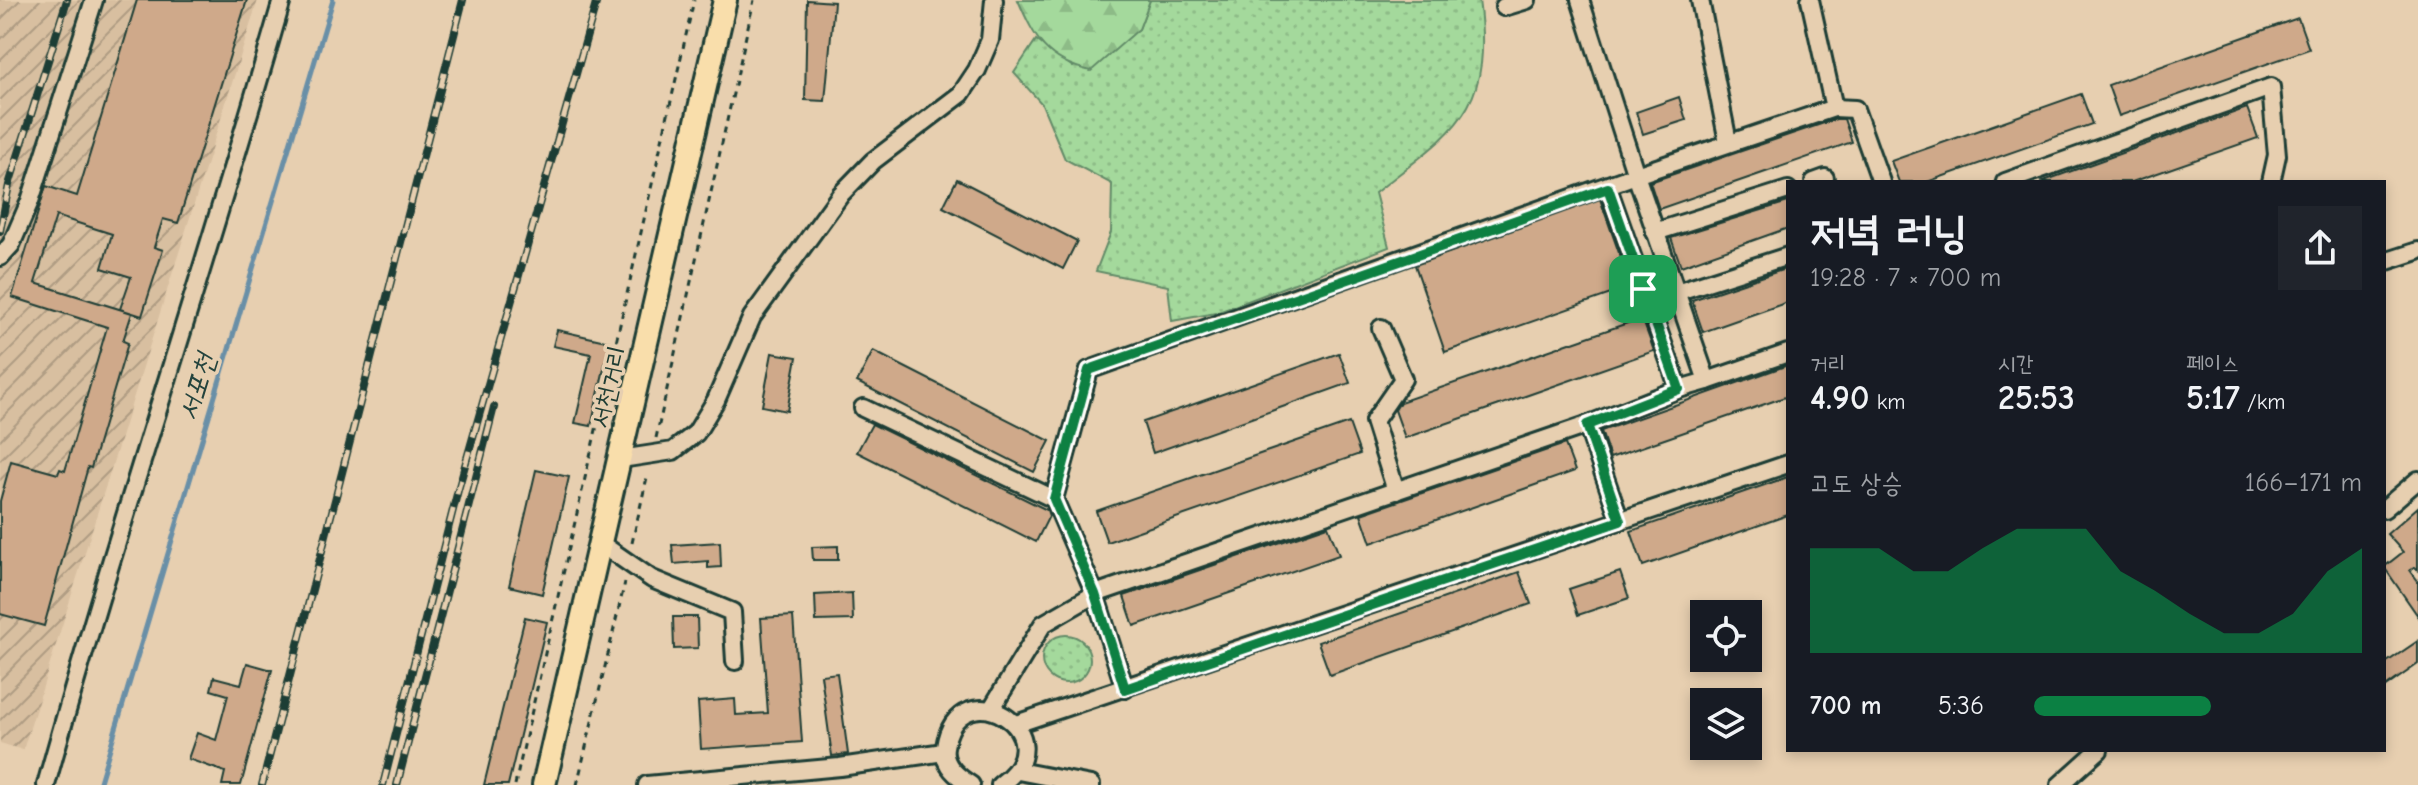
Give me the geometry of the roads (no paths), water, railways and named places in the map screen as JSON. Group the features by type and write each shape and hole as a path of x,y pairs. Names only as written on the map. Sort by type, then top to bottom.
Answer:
{"main road":[{"name":"서천거리","path":"544,785 725,0"}],"street":[{"path":"0,257 11,245 30,201 94,0"},
{"path":"46,785 78,669 222,209 282,0"},
{"path":"621,459 673,451 696,433 716,400 752,317 841,194 873,161 961,94 977,70 990,40 994,0"},
{"path":"1504,7 1527,0"},
{"path":"1580,0 1707,381"},
{"path":"1700,0 1728,142"},
{"path":"1810,0 1834,108"},
{"path":"2011,180 2271,87 2277,155 2271,180"},
{"path":"1125,689 1095,594 1054,499 1089,370 1608,188 1728,142 1834,108 1855,109 1880,180"},
{"path":"1608,188 1679,389"},
{"path":"1655,232 1786,191"},
{"path":"2386,261 2418,251"},
{"path":"1676,292 1786,257"},
{"path":"1381,328 1403,379 1374,421 1396,491"},
{"path":"992,708 1043,624 1095,594 1786,354"},
{"path":"863,408 1054,499"},
{"path":"1587,425 1620,521"},
{"path":"1016,724 1786,465"},
{"path":"2386,507 2418,480"},
{"path":"600,543 652,579 732,612 735,661"},
{"path":"971,785 954,775 944,752 949,728 967,711 992,708 1016,724 1024,743 1018,771 1000,785"},
{"path":"647,785 840,767 944,752"},
{"path":"2060,785 2097,752"},
{"path":"1018,771 1091,785"}],"waterway":[{"name":"서포천","path":"99,785 333,0"}],"railway":[{"path":"0,231 9,185 67,0"},
{"path":"262,785 463,0"},
{"path":"383,785 458,490 597,0"},
{"path":"397,785 494,407"}]}
